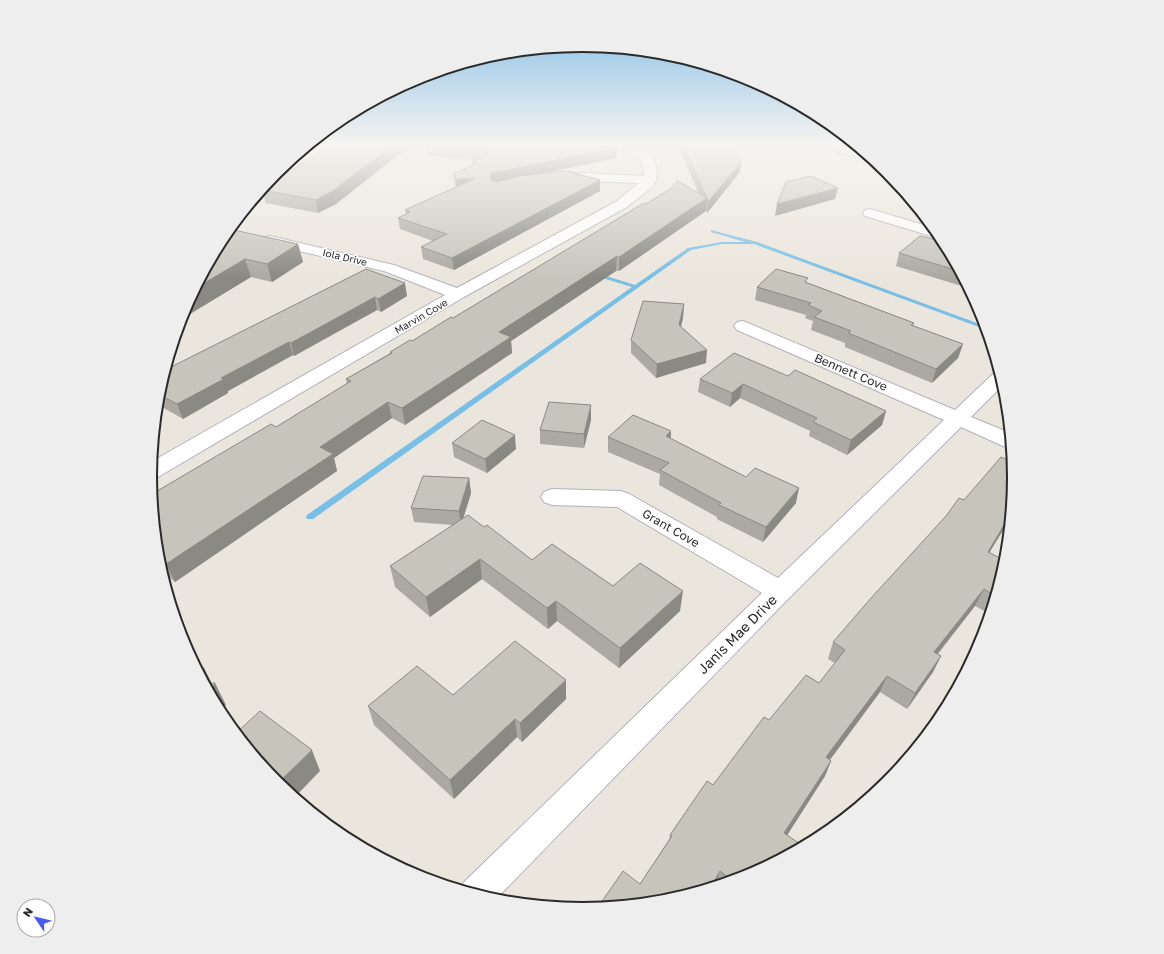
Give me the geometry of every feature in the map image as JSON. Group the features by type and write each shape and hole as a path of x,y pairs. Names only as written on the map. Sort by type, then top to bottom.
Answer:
{"street":[{"name":"Marvin Cove","path":"157,468 458,294 622,204 641,189"},
{"path":"870,213 928,231"},
{"name":"Iola Drive","path":"259,238 382,266 458,294"},
{"name":"Bennett Cove","path":"743,326 1005,439"},
{"name":"Janis Mae Drive","path":"480,890 780,591 996,382"},
{"name":"Grant Cove","path":"552,497 621,500 780,591"}],"building":[{"path":"270,189 336,189 316,200 267,191"},
{"path":"453,189 584,189 452,258 421,247 447,234 398,218 410,212 405,210"},
{"path":"670,189 691,189 707,198 619,257 617,256 499,332 511,337 402,408 388,402 320,447 333,454 166,564 161,532 157,491 271,424 276,427 351,381 346,379 392,353 390,352 410,340 412,341 451,317 453,318 644,203 646,204"},
{"path":"702,189 719,189 708,202"},
{"path":"783,189 836,189 777,204"},
{"path":"236,231 298,244 267,264 245,259 204,283 214,264"},
{"path":"920,236 933,239 953,269 899,253"},
{"path":"366,269 405,283 378,299 375,297 291,343 289,342 221,378 224,379 177,404 165,397 171,367"},
{"path":"776,269 808,278 805,282 914,323 911,325 963,344 936,369 848,333 851,331 814,317 822,311 808,305 811,303 757,287"},
{"path":"643,301 684,304 679,325 707,350 657,364 631,340"},
{"path":"734,353 788,376 795,370 886,411 851,440 813,422 817,418 743,384 732,393 700,379"},
{"path":"549,402 591,405 584,434 540,430"},
{"path":"633,415 671,431 666,436 746,477 755,468 799,488 766,527 719,505 721,503 660,470 669,463 608,437"},
{"path":"482,420 515,435 485,459 452,443"},
{"path":"1001,457 1006,459 1006,505 1004,526 988,552 999,558 991,593 984,589 934,652 941,656 915,693 887,676 826,757 831,761 784,833 798,843 745,870 727,876 720,871 715,880 692,888 665,894 602,901 623,871 640,884 672,836 670,835 707,781 713,785 764,717 769,720 806,675 819,683 845,650 833,642 946,516 959,498 964,500"},
{"path":"423,476 469,478 459,511 411,508"},
{"path":"468,515 484,527 487,525 532,560 552,544 613,586 640,563 683,591 620,648 556,601 547,608 480,559 426,597 390,566"},
{"path":"515,641 566,680 520,723 515,719 450,780 368,706 417,666 453,695"},
{"path":"260,711 312,750 282,779 262,757 240,729"}],"waterway":[{"path":"713,231 755,243"},
{"path":"310,517 690,249 722,243 755,243"},
{"path":"755,243 979,325"},
{"path":"598,275 636,287"}]}
